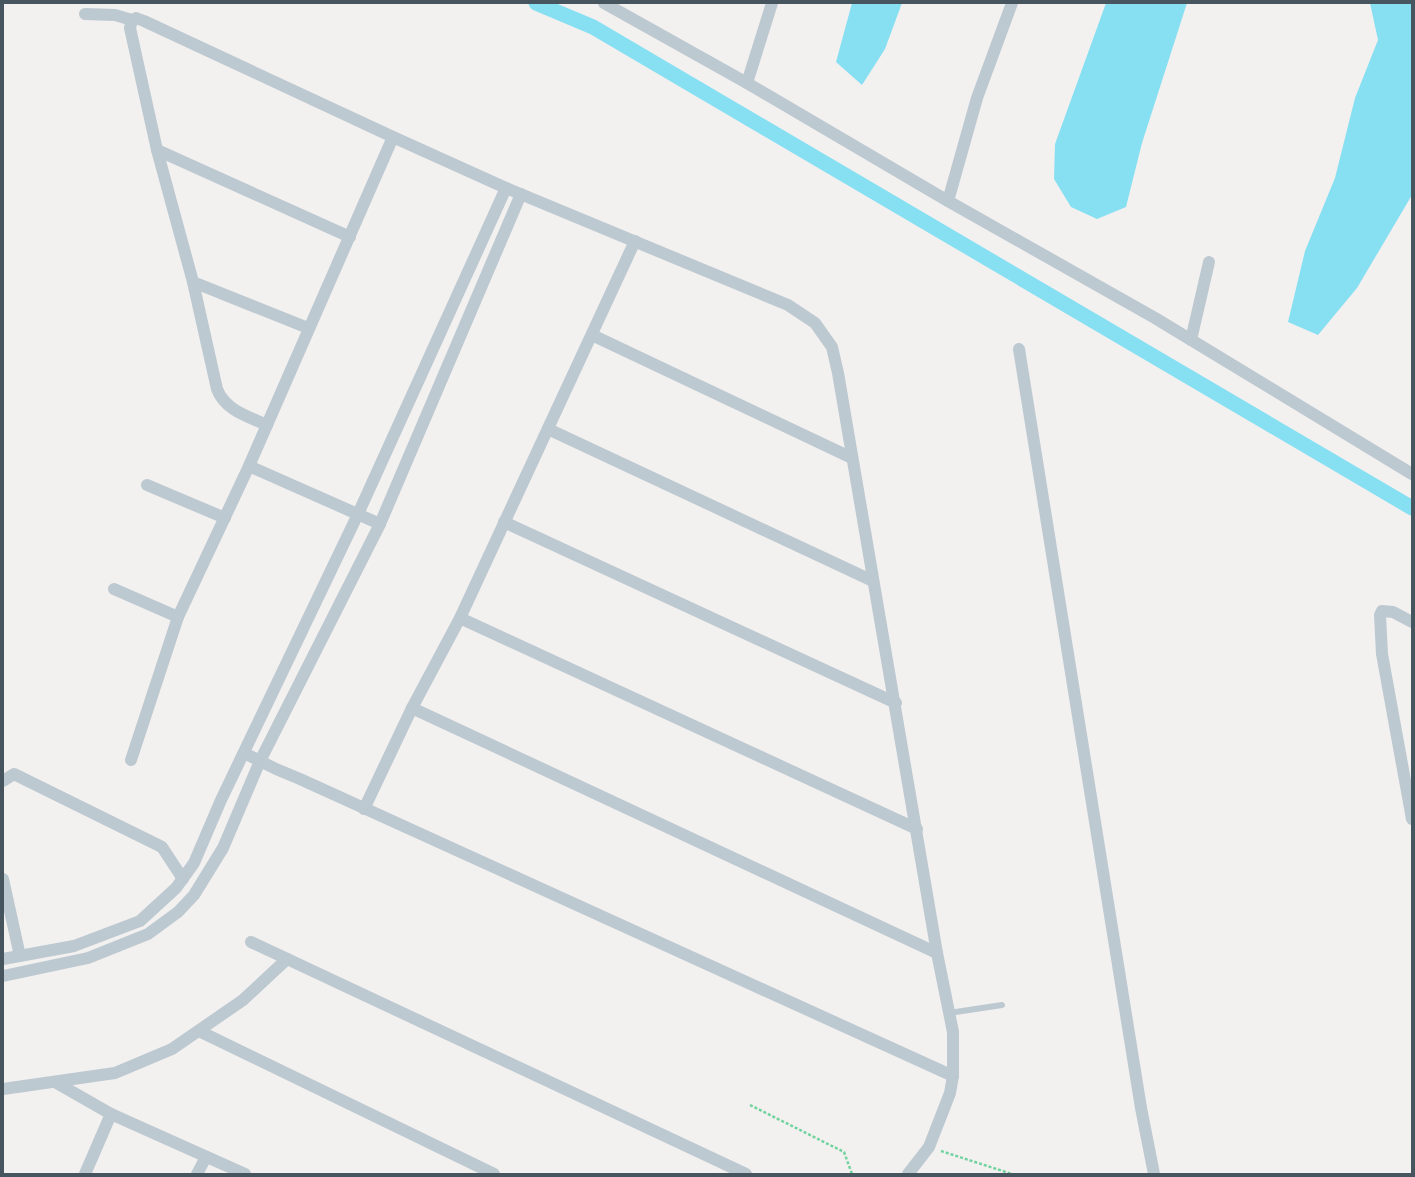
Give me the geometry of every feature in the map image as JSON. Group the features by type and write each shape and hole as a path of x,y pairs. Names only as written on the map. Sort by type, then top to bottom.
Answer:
{"street":[{"path":"604,3 747,83 948,201 1192,340 1412,474"},
{"path":"747,83 772,3"},
{"path":"948,201 977,98 1012,3"},
{"path":"85,14 115,15 132,20 136,18 144,21 506,188 635,240 788,305 815,323 832,347 838,373 873,581 896,703 937,953 953,1032 953,1076 950,1093 929,1147 908,1174"},
{"path":"132,20 130,28 157,150 193,282 221,399 230,408 267,425"},
{"path":"131,760 178,617 249,466 308,328 350,237 393,137"},
{"path":"157,150 350,237"},
{"path":"3,959 74,946 140,921 159,905 183,879 194,863 221,800 358,514 506,188"},
{"path":"3,976 88,958 148,934 178,912 194,894 223,848 260,761 380,524 522,194"},
{"path":"364,809 412,708 460,618 635,240"},
{"path":"1192,340 1209,262"},
{"path":"193,282 308,328"},
{"path":"592,335 852,458"},
{"path":"1019,349 1140,1100 1154,1174"},
{"path":"548,429 873,581"},
{"path":"249,466 380,524"},
{"path":"147,485 225,518"},
{"path":"504,522 896,703"},
{"path":"114,589 178,617"},
{"path":"1412,622 1393,612 1382,611 1380,615 1382,654 1412,819"},
{"path":"460,618 917,829"},
{"path":"412,708 937,953"},
{"path":"244,753 276,769 300,778 364,809 953,1076"},
{"path":"3,781 14,774 162,847 183,879"},
{"path":"3,879 20,956"},
{"path":"251,942 746,1174"},
{"path":"4,1092 55,1082 115,1073 172,1049 243,1000 287,959"},
{"path":"199,1031 494,1174"},
{"path":"55,1082 111,1114 144,1127 245,1174"},
{"path":"85,1174 111,1114"},
{"path":"197,1174 206,1157"}],"lane":[{"path":"949,1013 1002,1005"}],"path":[{"path":"750,1105 844,1152 852,1174"},
{"path":"929,1147 1012,1174"}],"water":[{"path":"852,3 902,3 885,49 862,85 836,62"},
{"path":"1106,3 1187,3 1142,143 1126,207 1097,219 1071,207 1054,179 1055,144"},
{"path":"1370,3 1412,3 1412,195 1357,288 1318,335 1288,322 1305,251 1335,178 1355,98 1378,40"}],"waterway":[{"path":"536,3 593,27 1412,508"}]}
